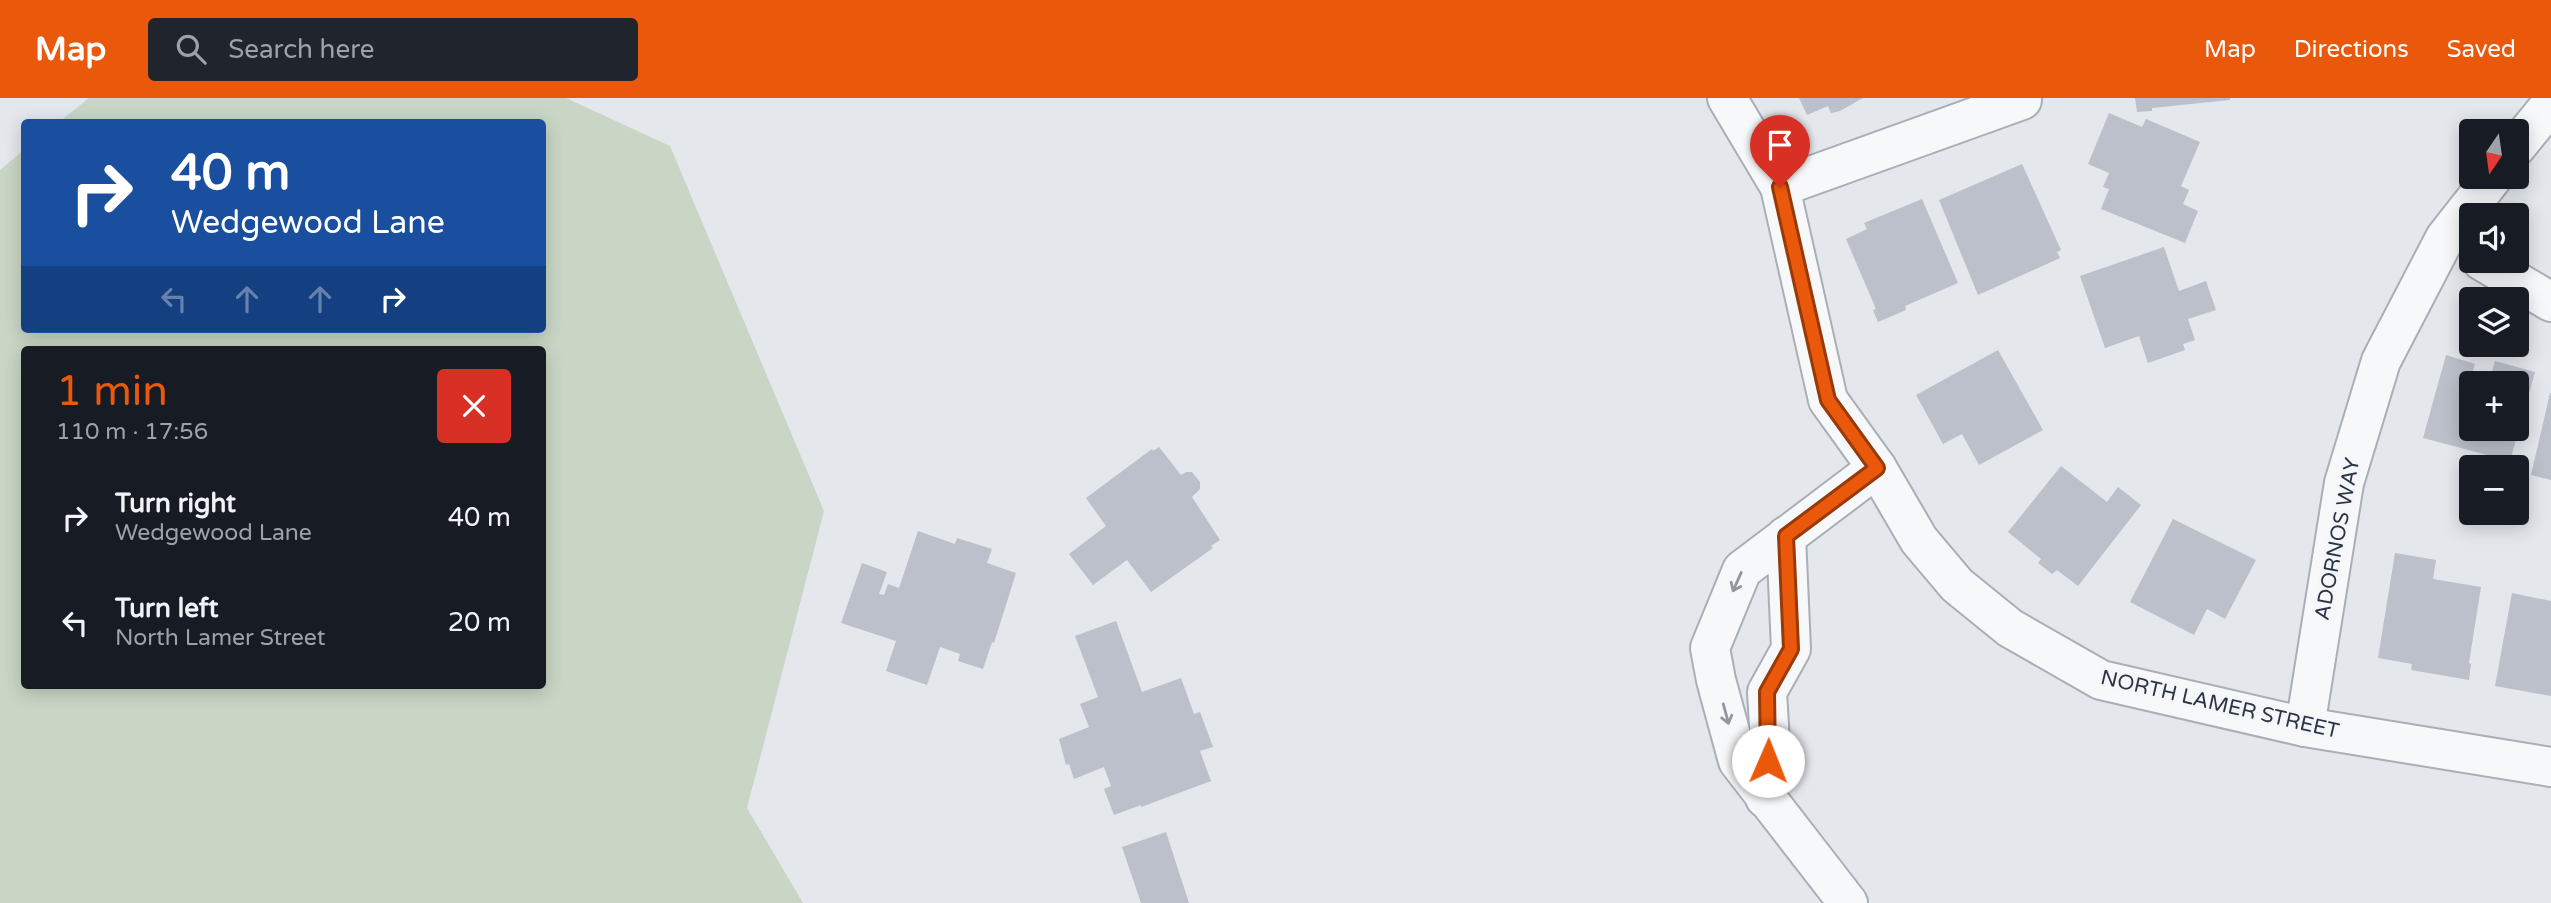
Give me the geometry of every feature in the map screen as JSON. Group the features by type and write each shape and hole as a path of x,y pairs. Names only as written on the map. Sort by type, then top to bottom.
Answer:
{"street":[{"name":"NORTH LAMER STREET","path":"1727,98 1780,187 1828,400 1877,468 1919,540 1957,585 2010,628 2101,680 2305,727 2551,767"},
{"path":"1780,187 2022,100"},
{"path":"2529,131 2551,104"},
{"name":"ADORNOS WAY","path":"2305,727 2348,471 2381,361 2458,246 2487,189"},
{"path":"2502,273 2551,302"},
{"path":"1849,903 1738,761 1710,648 1742,570 1877,468"},
{"path":"1765,798 1770,742 1767,692 1791,649 1786,536"}],"green space":[{"path":"89,98 566,98 670,146 824,511 747,808 803,903 0,903 0,170 21,152 21,333 546,333 546,119 63,119"}],"building":[{"path":"1799,98 1863,98 1840,111 1831,113 1828,106 1807,115"},
{"path":"2135,98 2230,98 2230,100 2137,112"},
{"path":"2109,113 2142,127 2146,119 2200,142 2181,186 2189,190 2183,204 2198,211 2185,243 2101,209 2109,189 2103,187 2109,173 2088,164"},
{"path":"2022,164 2061,250 2057,252 2060,258 1978,295 1939,200"},
{"path":"1922,199 1958,283 1905,306 1906,310 1878,322 1873,310 1876,309 1846,239 1867,229 1864,223"},
{"path":"2164,247 2179,291 2206,281 2216,310 2188,319 2195,340 2183,344 2185,350 2148,363 2139,336 2105,348 2080,276"},
{"path":"1998,350 2043,430 1979,465 1962,434 1943,444 1916,395"},
{"path":"2446,355 2475,364 2473,371 2459,371 2459,441 2516,441 2512,455 2487,455 2423,438"},
{"path":"2495,361 2535,372 2529,393 2529,371 2492,371"},
{"path":"2551,393 2551,480 2531,475"},
{"path":"1159,447 1181,475 1192,472 1200,482 1200,489 1192,497 1220,540 1211,546 1213,548 1151,592 1127,560 1093,585 1069,554 1106,526 1086,498 1152,449 1153,451"},
{"path":"2061,466 2107,502 2118,487 2141,505 2078,586 2057,570 2052,574 2038,563 2041,559 2008,532"},
{"path":"2173,519 2256,560 2225,619 2207,609 2194,635 2130,602"},
{"path":"918,531 955,544 957,538 992,549 987,563 1016,573 983,669 958,661 960,654 940,647 927,685 886,671 896,641 841,623 862,563 887,572 879,594 884,595 888,584 899,588"},
{"path":"2395,553 2436,560 2433,579 2481,587 2469,663 2469,680 2411,670 2412,664 2378,658"},
{"path":"2512,593 2551,601 2551,696 2495,686"},
{"path":"1116,621 1142,692 1181,678 1194,714 1200,712 1213,747 1200,751 1211,781 1114,815 1104,789 1111,786 1104,767 1074,779 1069,764 1066,765 1059,739 1089,727 1080,704 1098,697 1075,636"},
{"path":"1166,832 1189,903 1141,903 1122,847"}],"route":[{"path":"1768,761 1770,742 1767,692 1791,649 1786,536 1877,468 1828,400 1780,187"}]}
